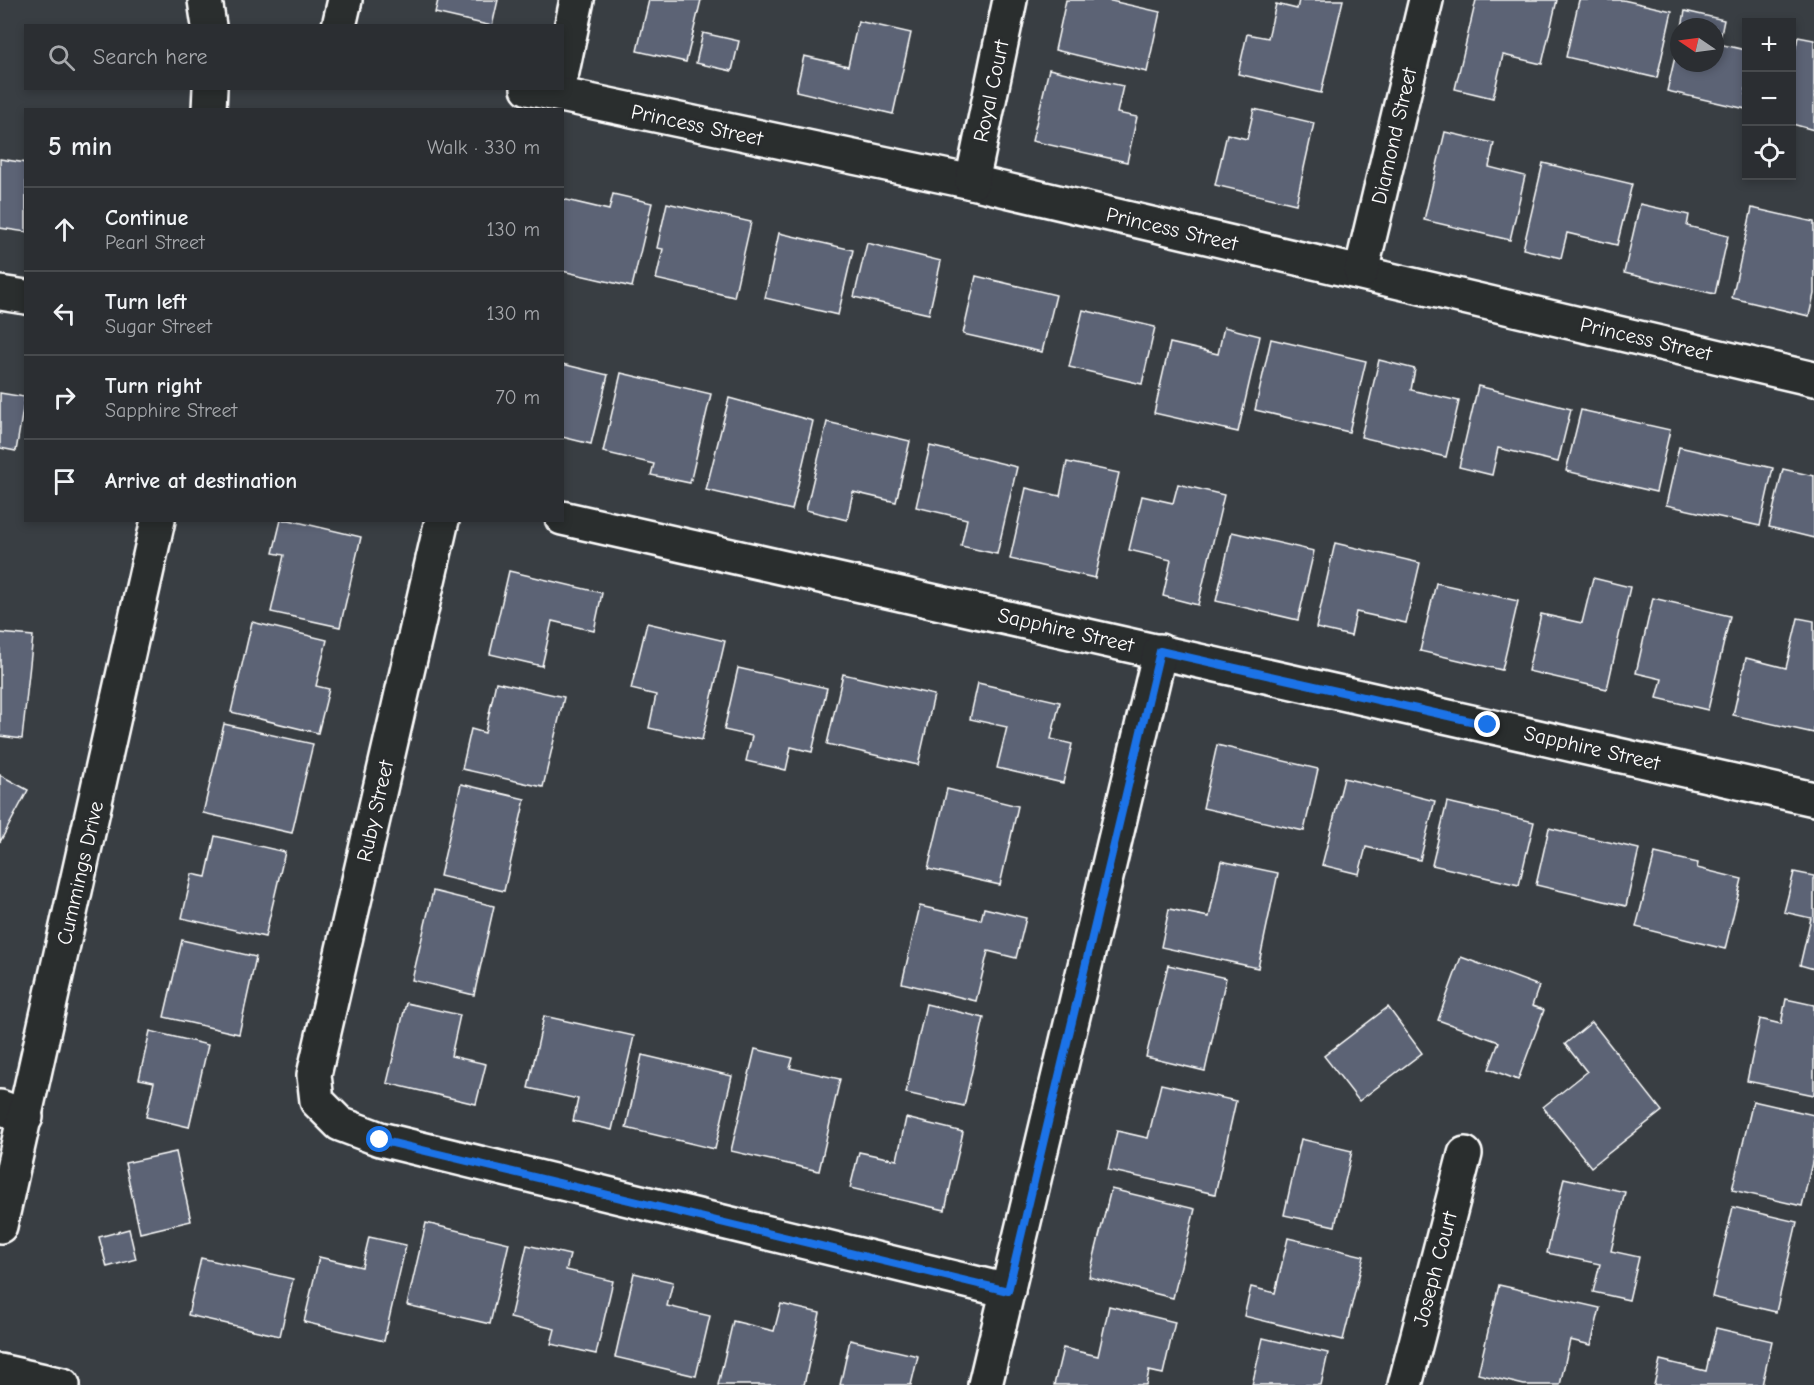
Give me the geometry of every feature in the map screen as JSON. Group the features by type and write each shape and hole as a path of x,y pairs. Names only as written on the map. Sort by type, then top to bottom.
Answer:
{"street":[{"path":"205,0 209,24"},
{"path":"339,24 345,0"},
{"path":"564,43 576,0"},
{"name":"Royal Court","path":"972,182 1010,0"},
{"name":"Diamond Street","path":"1361,272 1426,0"},
{"name":"Princess Street","path":"564,89 1814,379"},
{"path":"209,108 210,90"},
{"path":"0,293 24,297"},
{"name":"Sapphire Street","path":"564,518 1814,799"},
{"name":"Cummings Drive","path":"0,1226 13,1112 158,522"},
{"name":"Ruby Street","path":"442,522 314,1075 317,1101 340,1124 380,1140 1008,1291"},
{"path":"985,1385 1160,651"},
{"name":"Joseph Court","path":"1405,1385 1465,1154"},
{"path":"0,1371 63,1385"}],"building":[{"path":"438,0 498,0 492,24 435,13"},
{"path":"649,0 701,0 686,62 637,51"},
{"path":"1066,0 1107,0 1160,12 1147,72 1055,50"},
{"path":"1299,0 1343,0 1321,93 1238,74 1247,34 1268,38 1276,4 1297,9"},
{"path":"1476,0 1557,0 1542,64 1503,55 1493,98 1455,89"},
{"path":"1579,0 1623,0 1672,11 1657,78 1566,57"},
{"path":"1685,11 1715,18 1684,18"},
{"path":"858,21 911,33 893,114 796,91 804,56 848,66"},
{"path":"703,33 739,41 732,71 696,63"},
{"path":"1798,37 1814,40 1814,130 1796,125"},
{"path":"1724,45 1742,49 1742,108 1667,91 1671,72 1724,72"},
{"path":"1049,69 1123,86 1117,113 1137,117 1127,162 1032,141"},
{"path":"1254,109 1314,123 1296,204 1215,185 1227,134 1247,139"},
{"path":"1445,132 1494,143 1489,167 1525,176 1510,240 1424,220"},
{"path":"0,159 24,163 24,232 0,228"},
{"path":"1543,163 1632,184 1617,245 1567,233 1561,258 1523,249"},
{"path":"613,194 652,203 632,287 564,271 564,199 609,210"},
{"path":"667,203 751,222 734,297 656,279 663,249 657,248"},
{"path":"1640,204 1689,215 1687,226 1728,236 1715,294 1624,273"},
{"path":"1752,208 1814,222 1814,294 1809,316 1732,298"},
{"path":"779,233 853,250 838,315 765,298"},
{"path":"867,243 941,261 929,314 854,297"},
{"path":"976,276 1056,295 1042,352 963,334"},
{"path":"1083,310 1155,327 1142,384 1069,367"},
{"path":"1224,327 1260,336 1238,432 1154,413 1170,343 1218,354"},
{"path":"1271,339 1366,361 1349,432 1255,410"},
{"path":"1379,360 1415,369 1411,390 1459,401 1446,457 1361,437"},
{"path":"564,364 608,375 591,444 564,437"},
{"path":"621,373 711,394 690,483 651,475 654,464 603,452"},
{"path":"1478,386 1571,409 1558,462 1498,448 1492,475 1459,467"},
{"path":"0,393 24,397 16,451 0,448"},
{"path":"729,398 813,421 792,510 706,490"},
{"path":"1581,410 1670,430 1656,492 1566,471"},
{"path":"827,422 910,441 896,502 853,492 847,520 806,510"},
{"path":"930,446 1017,467 997,554 961,546 967,519 916,507"},
{"path":"1679,447 1773,468 1760,526 1666,505"},
{"path":"1067,462 1119,473 1095,578 1010,559 1026,488 1060,496"},
{"path":"1783,469 1814,476 1814,538 1769,527"},
{"path":"1178,484 1224,495 1198,605 1163,596 1171,560 1129,550 1142,496 1173,503"},
{"path":"281,522 297,522 361,537 340,627 271,612 284,555 273,553"},
{"path":"1232,532 1314,551 1298,620 1216,601"},
{"path":"1335,543 1420,563 1406,623 1356,612 1351,636 1316,628"},
{"path":"509,571 602,593 594,631 552,621 542,666 490,654"},
{"path":"1593,578 1630,587 1607,689 1528,671 1541,614 1582,623"},
{"path":"1436,583 1518,601 1502,670 1420,651"},
{"path":"1653,598 1730,616 1708,710 1657,698 1662,679 1636,673"},
{"path":"1798,618 1814,621 1814,733 1733,715 1746,658 1786,668"},
{"path":"252,622 327,640 316,686 329,689 318,733 231,712"},
{"path":"647,623 725,641 702,740 649,728 656,695 631,689"},
{"path":"0,633 33,636 22,739 0,736"},
{"path":"738,668 827,688 812,752 791,747 786,770 746,761 752,736 724,730"},
{"path":"843,674 934,695 918,765 827,744"},
{"path":"496,682 564,697 543,787 462,769 471,729 485,733"},
{"path":"978,683 1060,702 1051,739 1072,744 1063,783 997,768 1007,727 970,719"},
{"path":"224,724 313,744 292,833 203,813"},
{"path":"1217,745 1318,769 1304,831 1203,808"},
{"path":"0,775 28,790 0,842"},
{"path":"1344,778 1435,801 1420,860 1366,847 1359,874 1322,865"},
{"path":"461,784 525,799 504,891 440,876"},
{"path":"947,789 1018,806 1000,885 928,869"},
{"path":"1447,802 1534,822 1519,885 1432,865"},
{"path":"1549,828 1639,849 1626,906 1536,885"},
{"path":"215,836 285,852 265,937 182,918 192,874 206,877"},
{"path":"1655,853 1698,863 1697,868 1742,879 1725,949 1636,927"},
{"path":"1221,861 1278,873 1258,968 1161,947 1169,909 1209,917"},
{"path":"1794,872 1814,876 1814,969 1800,965 1811,918 1784,912"},
{"path":"433,891 494,906 474,995 412,980"},
{"path":"920,906 981,920 984,908 1026,918 1016,958 988,951 976,1001 902,983"},
{"path":"182,940 256,957 239,1034 164,1017"},
{"path":"1461,957 1539,986 1532,1006 1544,1010 1518,1080 1489,1069 1499,1042 1438,1020"},
{"path":"1168,965 1226,978 1205,1071 1146,1057"},
{"path":"1786,999 1814,1005 1814,1095 1747,1081 1760,1019 1781,1024"},
{"path":"406,1003 460,1015 451,1056 486,1064 476,1104 387,1083"},
{"path":"926,1004 984,1018 964,1106 906,1093"},
{"path":"1388,1007 1422,1053 1359,1101 1324,1056"},
{"path":"544,1016 634,1036 612,1130 573,1121 578,1099 528,1088"},
{"path":"1592,1022 1662,1111 1591,1167 1543,1107 1587,1072 1565,1044"},
{"path":"150,1031 208,1045 189,1127 146,1117 154,1082 139,1079"},
{"path":"755,1049 793,1058 790,1068 840,1079 819,1171 731,1151"},
{"path":"642,1055 732,1076 715,1149 626,1128"},
{"path":"1161,1084 1236,1101 1215,1194 1108,1170 1117,1131 1148,1138"},
{"path":"1753,1101 1814,1115 1814,1154 1802,1206 1732,1190"},
{"path":"906,1118 963,1132 945,1210 850,1188 859,1152 897,1160"},
{"path":"1301,1139 1352,1151 1335,1226 1284,1215"},
{"path":"176,1152 191,1221 140,1233 125,1163"},
{"path":"1564,1178 1625,1192 1611,1251 1639,1257 1629,1300 1593,1292 1600,1264 1547,1253"},
{"path":"1111,1189 1195,1209 1173,1298 1089,1277"},
{"path":"1733,1207 1797,1222 1776,1312 1712,1297"},
{"path":"426,1223 509,1243 490,1324 407,1305"},
{"path":"129,1229 136,1259 107,1267 99,1237"},
{"path":"369,1237 406,1245 384,1341 304,1322 319,1257 362,1267"},
{"path":"1288,1238 1364,1256 1343,1340 1244,1316 1251,1287 1275,1293"},
{"path":"527,1245 570,1255 566,1270 613,1281 596,1354 551,1344 555,1329 510,1318"},
{"path":"201,1258 293,1279 280,1336 188,1315"},
{"path":"634,1273 673,1282 667,1306 710,1316 696,1376 615,1357"},
{"path":"1499,1285 1600,1308 1591,1345 1570,1340 1560,1385 1524,1385 1478,1374"},
{"path":"781,1304 820,1313 804,1385 718,1385 733,1321 774,1331"},
{"path":"1109,1306 1175,1322 1163,1374 1149,1371 1146,1385 1054,1385 1063,1348 1098,1356"},
{"path":"1716,1328 1772,1341 1762,1385 1654,1385 1660,1360 1706,1371"},
{"path":"1263,1338 1328,1353 1321,1385 1252,1385"},
{"path":"850,1340 918,1356 911,1385 840,1385"}],"route":[{"path":"380,1140 1008,1291 1160,651 1488,725"}]}
